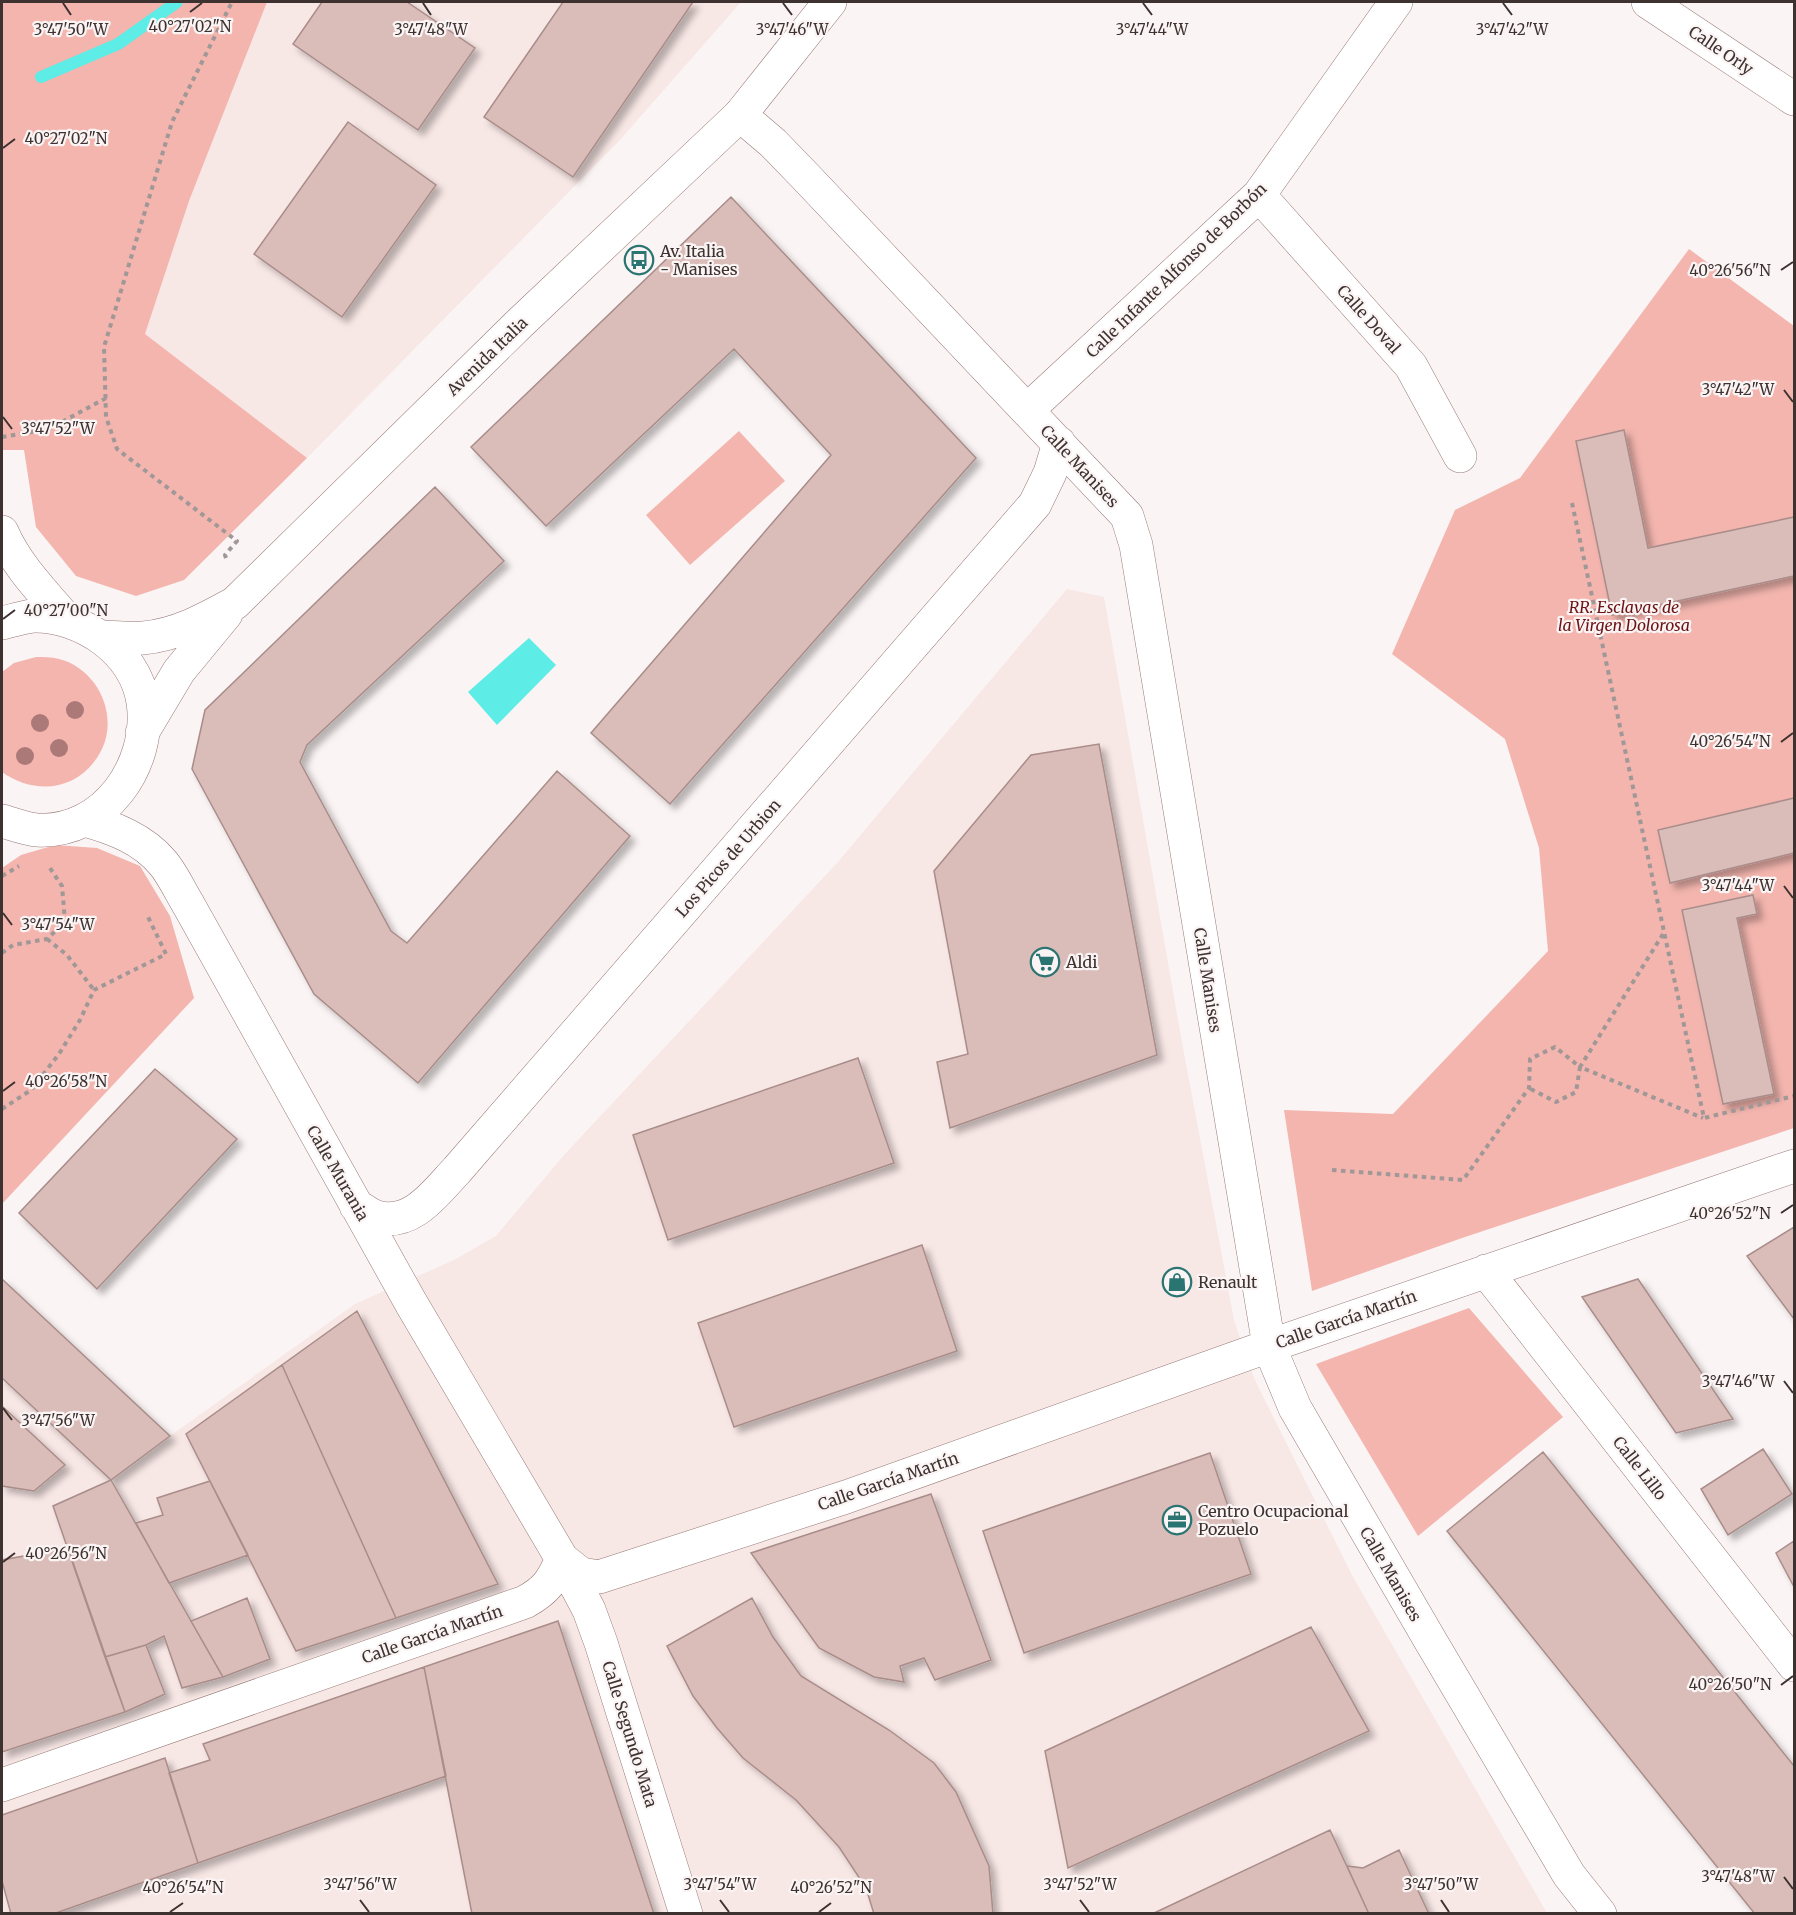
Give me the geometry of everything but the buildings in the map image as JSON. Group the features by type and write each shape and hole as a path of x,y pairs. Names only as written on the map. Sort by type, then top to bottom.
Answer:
{"street":[{"name":"Avenida Italia","path":"101,637 144,638 174,632 199,623 235,603 512,332 740,115 830,2"},
{"name":"Calle Infante Alfonso de Borbón","path":"1031,414 1035,403 1259,195 1396,2"},
{"name":"Calle Orly","path":"1648,2 1794,99"},
{"name":"Calle Manises","path":"740,115 773,143 805,176 1127,516 1136,544 1269,1346 1295,1408 1430,1640 1569,1875 1600,1914"},
{"name":"Calle Doval","path":"1259,195 1411,366 1460,456"},
{"name":"Los Picos de Urbion","path":"356,1206 377,1217 399,1219 422,1206 457,1170 1035,504 1050,473 1059,443"},
{"path":"2,532 7,544 34,582 66,620"},
{"path":"142,733 179,671 235,603"},
{"path":"2,623 32,616 66,620 85,627 101,637 124,660 137,682 143,701 144,719 138,756 127,779 115,798 99,812 85,820 51,830 35,830 2,821"},
{"name":"Calle Murania","path":"85,820 110,827 134,839 151,850 164,864 356,1206 562,1559"},
{"path":"2,844 35,830"},
{"name":"Calle García Martín","path":"2,1785 525,1602 541,1593 552,1581 562,1559 581,1574 598,1577 846,1497 1269,1346 1794,1166"},
{"name":"Calle Lillo","path":"1486,1271 1794,1665"},
{"name":"Calle Segundo Mata","path":"562,1559 589,1610 601,1643 686,1914"}],"path":[{"path":"228,564 225,555 237,541 117,449 106,417 104,347 172,122 232,2"},
{"path":"2,437 49,429 106,398"},
{"path":"1572,503 1704,1118"},
{"path":"2,952 13,945 47,939 65,922 62,886 46,862"},
{"path":"2,1109 31,1090 59,1054 80,1020 94,990 166,954 148,916"},
{"path":"1529,1088 1556,1102 1576,1092 1580,1067 1663,934"},
{"path":"47,939 67,955 94,990"},
{"path":"1332,1170 1463,1180 1529,1088 1530,1059 1555,1047 1580,1067 1704,1118 1794,1096"}],"shaded area":[{"path":"267,2 741,2 619,141 307,458 145,334 189,201"},
{"path":"1067,589 1104,597 1181,1037 1234,1320 1254,1378 1353,1577 1547,1913 2,1913 2,1280 170,1436 355,1304 454,1260 496,1236 565,1154 838,862"}],"green space":[{"path":"2,2 267,2 189,201 145,334 307,458 184,580 136,596 76,576 36,527 24,450 2,450"},
{"name":"RR. Esclavas de la Virgen Dolorosa","path":"1689,249 1794,326 1794,1128 1462,1238 1312,1291 1284,1110 1393,1114 1548,951 1539,848 1505,739 1392,654 1455,510 1520,478"},
{"path":"739,431 785,481 690,565 646,515"},
{"path":"36,657 59,659 84,672 101,694 108,721 107,735 102,749 93,763 71,781 44,787 16,780 2,772 2,672 14,663"},
{"path":"55,845 97,848 140,866 170,916 194,998 2,1204 2,868 21,855"},
{"path":"1469,1308 1563,1417 1418,1536 1316,1364"}],"water":[{"path":"529,638 556,665 497,725 468,692"}],"waterway":[{"path":"41,77 118,44 177,2"}],"place":[{"name":"Av. Italia - Manises","path":"639,260"},
{"name":"Aldi","path":"1045,962"},
{"name":"Renault","path":"1177,1282"},
{"name":"Centro Ocupacional Pozuelo","path":"1177,1520"}]}
